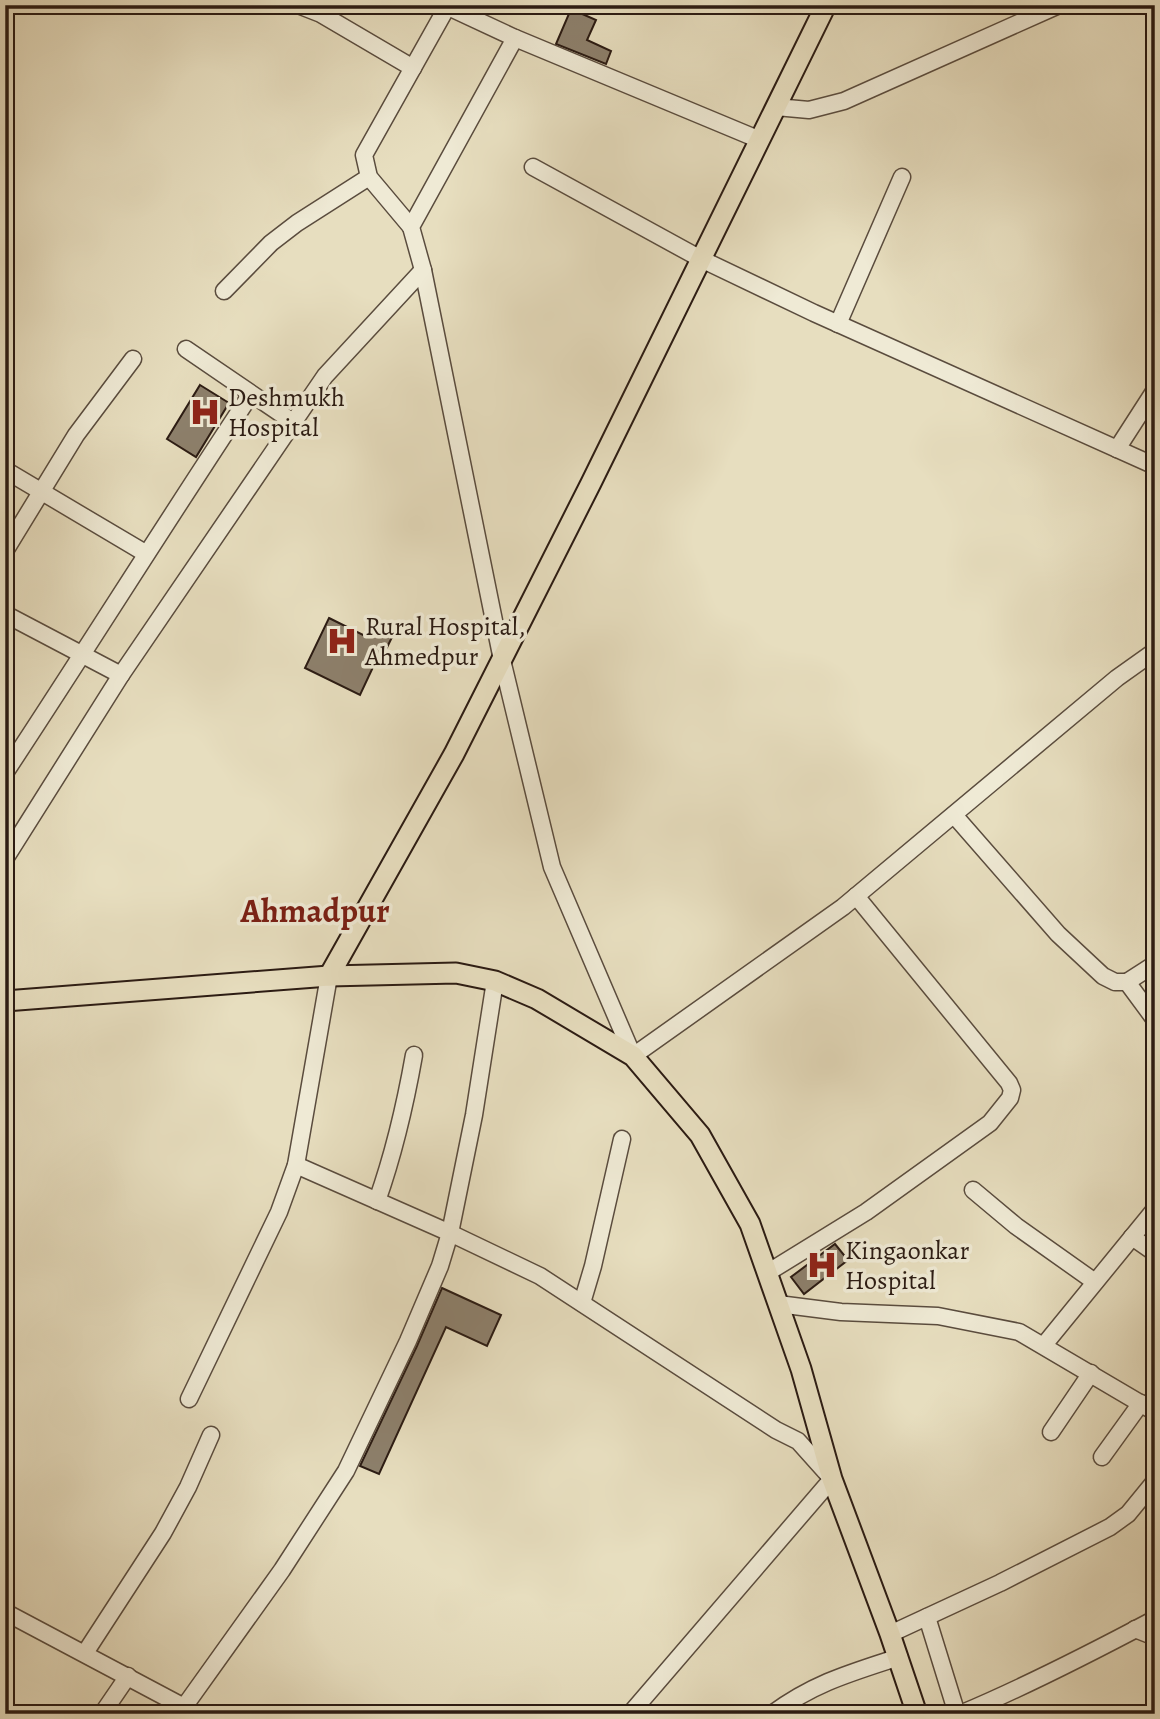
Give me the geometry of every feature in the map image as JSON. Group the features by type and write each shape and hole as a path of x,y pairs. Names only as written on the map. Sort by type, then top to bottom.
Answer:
{"main road":[{"path":"329,976 454,754 826,5"},
{"path":"5,1001 329,976 456,973 495,981 537,999 634,1055 701,1135 750,1224 801,1369 832,1479 899,1657 917,1714"}],"street":[{"path":"298,5 321,14 413,68"},
{"path":"776,107 809,110 844,101 1059,5"},
{"path":"760,140 515,38 466,10 446,6 363,155 369,177 411,227 423,270 502,660 552,867 634,1055 856,896 1117,678 1155,651"},
{"path":"411,227 515,38"},
{"path":"533,167 701,259 838,324 1155,466"},
{"path":"224,291 271,243 369,177"},
{"path":"838,324 902,177"},
{"path":"5,859 121,675 325,376 423,270"},
{"path":"186,349 293,422"},
{"path":"5,551 76,435 133,359"},
{"path":"1117,449 1155,390"},
{"path":"5,773 12,750 83,654 145,553 251,394"},
{"path":"5,470 145,553"},
{"path":"5,614 121,675"},
{"path":"954,815 1058,933 1103,976 1115,982 1127,982 1155,964"},
{"path":"767,1273 866,1212 990,1123 1010,1098 1012,1090 957,1017 856,896"},
{"path":"189,1399 279,1212 296,1165 329,976"},
{"path":"5,1612 128,1676 182,1710 282,1570 346,1471 414,1329 440,1266 450,1233 474,1115 495,981"},
{"path":"1127,982 1155,1020"},
{"path":"377,1201 400,1130 414,1055"},
{"path":"582,1303 622,1139"},
{"path":"296,1165 540,1276 776,1430 798,1441 832,1479 630,1714"},
{"path":"973,1190 1016,1226 1095,1283"},
{"path":"1044,1345 1155,1209"},
{"path":"1132,1237 1155,1253"},
{"path":"778,1304 841,1312 938,1316 1019,1332 1148,1408 1102,1457"},
{"path":"1051,1432 1091,1373"},
{"path":"85,1653 163,1533 188,1487 211,1435"},
{"path":"890,1634 1000,1583 1110,1527 1128,1514 1155,1481"},
{"path":"927,1617 959,1714 993,1700 1155,1619"},
{"path":"1135,1629 1155,1637"},
{"path":"772,1714 790,1700 824,1682 899,1657"},
{"path":"102,1714 128,1676"},
{"path":"5,1707 11,1714"}],"building":[{"path":"571,9 596,20 587,40 611,51 606,64 556,44"},
{"path":"200,385 229,403 196,457 167,439"},
{"path":"329,618 367,637 375,622 395,631 378,666 374,665 360,695 305,668"},
{"path":"835,1244 848,1260 804,1294 791,1277"},
{"path":"442,1288 501,1315 487,1346 446,1327 379,1474 360,1466"}],"place":[{"name":"Deshmukh Hospital","path":"205,412"},
{"name":"Rural Hospital, Ahmedpur","path":"342,641"},
{"name":"Kingaonkar Hospital","path":"822,1265"}],"district":[{"name":"Ahmadpur","path":"315,910"}]}
